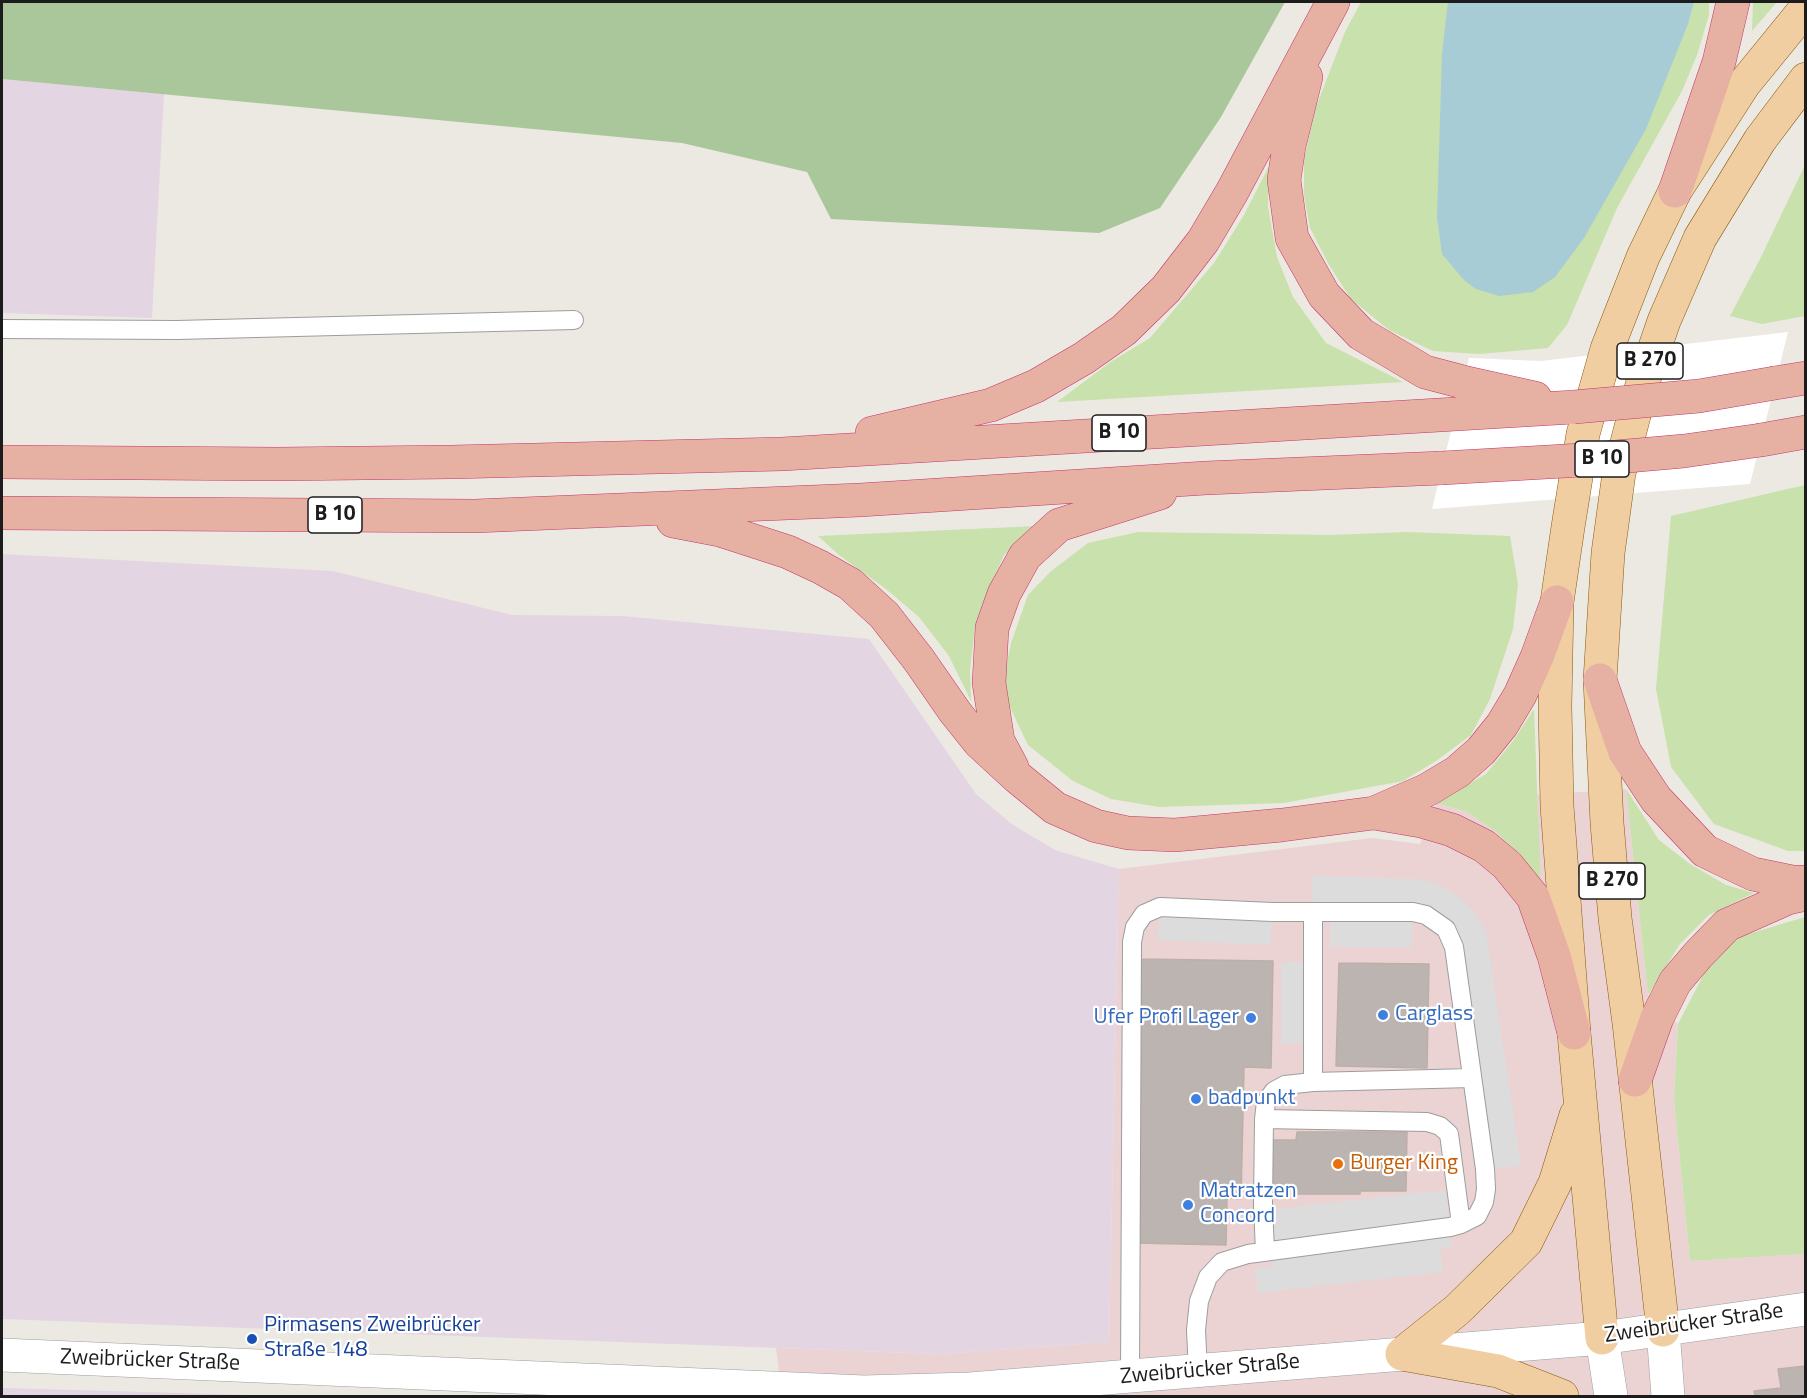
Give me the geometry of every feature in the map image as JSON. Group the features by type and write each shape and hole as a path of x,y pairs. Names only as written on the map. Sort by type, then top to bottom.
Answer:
{"highway":[{"path":"1675,191 1719,62 1733,2"},
{"path":"1325,15 1289,146 1284,180 1292,238 1324,295 1361,334 1425,372 1574,407"},
{"path":"782,454 992,405 1036,386 1084,358 1124,330 1166,289 1203,241 1232,192 1325,15"},
{"name":"B 10","path":"2,462 451,462 782,454 1574,407 1699,396 1790,381"},
{"name":"B 10","path":"2,513 475,516 621,511 860,500 1206,478 1582,460 1672,452 1806,432"},
{"path":"1017,777 998,741 989,683 992,628 1004,594 1025,556 1059,525 1206,478"},
{"path":"621,511 720,530 788,552 850,584 884,615 979,742 1017,777 1055,808 1096,826 1128,833 1175,835 1282,825 1374,813 1427,790 1457,772 1481,752 1502,725 1520,695 1537,657 1557,602"},
{"path":"1600,680 1624,752 1656,799 1705,850 1753,874 1792,882 1806,882"},
{"path":"1374,813 1421,821 1452,830 1484,846 1507,865 1533,897 1554,956 1574,1033"},
{"path":"1635,1080 1657,1018 1670,991 1698,955 1727,925 1788,898 1806,894"}],"main road":[{"name":"B 270","path":"1602,1338 1574,1033 1557,806 1555,706 1557,602 1583,434 1607,349 1643,257 1675,191 1744,84 1806,8"},
{"name":"B 270","path":"1663,1330 1615,918 1607,823 1600,680 1608,554 1619,473 1645,374 1664,321 1700,238 1760,140 1806,79"},
{"path":"1402,1354 1457,1310 1526,1242 1555,1183 1580,1102"},
{"path":"1402,1354 1498,1371 1562,1396"}],"street":[{"name":"Zweibrücker Straße","path":"2,1354 864,1392 970,1389 1602,1338 1806,1309"},
{"path":"1663,1330 1668,1396"},
{"path":"1602,1338 1611,1396"}],"lane":[{"path":"2,329 177,330 574,320"},
{"path":"1130,1377 1132,954 1135,927 1144,914 1160,907 1312,912 1413,912 1426,915 1446,929 1454,947 1486,1189 1484,1202 1477,1216 1461,1224 1248,1254 1222,1262 1208,1277 1199,1301 1196,1330 1198,1371"},
{"path":"1312,912 1313,1082"},
{"path":"1265,1252 1264,1119 1266,1102 1274,1091 1285,1085 1313,1082 1472,1078"},
{"path":"1264,1119 1427,1122 1440,1126 1449,1134 1461,1224"}],"shaded area":[{"path":"2,79 164,94 152,318 2,313"},
{"path":"2,554 333,571 512,615 622,616 869,639 976,794 1013,825 1055,850 1119,869 1109,1342 940,1354 2,1319"},
{"path":"1626,789 1648,995 1678,1024 1674,1100 1690,1261 1805,1254 1805,1396 782,1396 776,1348 940,1354 1109,1342 1119,869 1372,838 1420,844 1437,803 1467,812 1495,831 1521,855 1540,888 1537,795"},
{"path":"1312,876 1415,879 1438,884 1458,896 1473,910 1486,932 1521,1166 1485,1169 1454,947 1413,913 1411,947 1330,947 1330,913 1313,913"},
{"path":"1160,907 1272,912 1270,945 1158,940"},
{"path":"1281,962 1313,962 1313,1044 1281,1043"},
{"path":"1446,1190 1452,1247 1440,1249 1443,1272 1258,1293 1255,1269 1274,1266 1267,1210"},
{"path":"2,1388 287,1396 2,1396"}],"green space":[{"path":"2,2 1285,2 1221,117 1160,208 1099,233 831,219 807,172 682,143 2,79"},
{"path":"1361,2 1709,2 1709,15 1697,55 1682,91 1617,208 1567,325 1548,348 1479,354 1433,351 1389,330 1351,299 1329,265 1310,228 1304,195 1304,160 1316,107 1345,32"},
{"path":"1753,2 1777,2 1752,31"},
{"path":"1805,165 1805,316 1762,324 1730,316 1760,259"},
{"path":"1269,166 1268,207 1277,257 1293,297 1326,343 1403,382 1057,402 1112,361 1150,338 1214,263 1244,215"},
{"path":"1805,485 1806,851 1788,851 1714,824 1671,767 1656,689 1671,516"},
{"path":"1037,526 1004,555 989,589 975,628 970,670 971,701 949,656 919,617 818,536"},
{"path":"1138,532 1331,535 1407,532 1510,536 1518,584 1513,629 1490,699 1471,735 1436,761 1403,781 1284,803 1159,807 1111,799 1073,781 1028,745 1007,701 1005,674 1011,643 1028,595 1050,572 1088,543"},
{"path":"1534,709 1541,889 1521,855 1495,831 1467,812 1437,803 1486,774 1513,741"},
{"path":"1626,789 1659,840 1690,864 1726,885 1754,893 1709,915 1680,944 1648,995"},
{"path":"1805,917 1805,1254 1690,1261 1674,1100 1678,1024 1705,972 1738,937"}],"water":[{"path":"1448,2 1694,2 1688,24 1646,129 1584,238 1555,277 1533,292 1499,296 1476,289 1464,280 1442,254 1437,217 1442,53"}],"pier":[{"path":"1788,332 1750,484 1432,509 1469,358 1541,361"}],"building":[{"path":"1140,959 1273,961 1271,1068 1244,1067 1241,1199 1227,1198 1226,1245 1134,1243"},
{"name":"Carglass","path":"1339,963 1429,964 1427,1068 1336,1066"},
{"name":"Burger King","path":"1297,1132 1407,1132 1406,1191 1296,1194 1296,1188 1269,1187 1270,1140 1296,1140"},
{"path":"1806,1366 1806,1396 1755,1396 1754,1391 1781,1388 1778,1369"}],"place":[{"name":"Carglass","path":"1383,1015"},
{"name":"Ufer Profi Lager","path":"1251,1018"},
{"name":"badpunkt","path":"1196,1099"},
{"name":"Burger King","path":"1338,1164"},
{"name":"Matratzen Concord","path":"1188,1205"},
{"name":"Pirmasens Zweibrücker Straße 148","path":"252,1339"}]}
